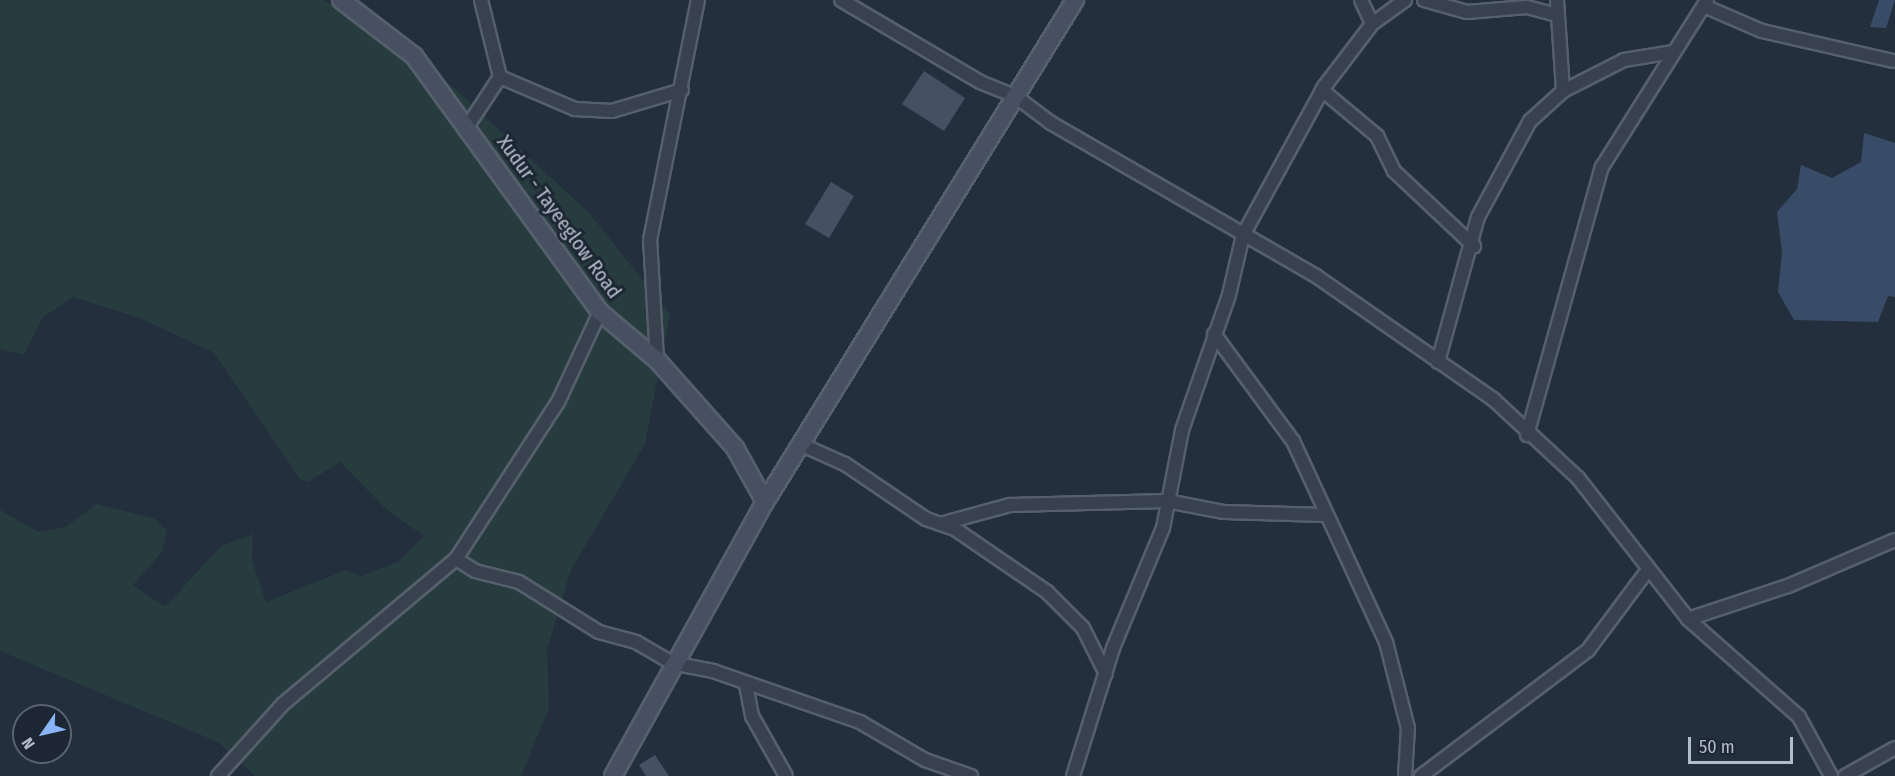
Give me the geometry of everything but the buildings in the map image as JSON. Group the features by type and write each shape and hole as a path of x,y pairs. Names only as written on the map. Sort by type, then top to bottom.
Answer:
{"main road":[{"name":"Xudur - Tayeeglow Road","path":"341,0 414,56 600,312 657,360 735,448 765,502"},
{"path":"614,776 672,663 765,502 1075,0"}],"street":[{"path":"467,127 500,77 481,0"},
{"path":"657,360 650,240 682,90 698,0"},
{"path":"841,0 981,82 1015,96 1243,235 1316,276 1493,399 1527,435 1578,478 1647,571 1688,619 1799,717 1831,776"},
{"path":"1361,0 1372,24"},
{"path":"1073,776 1106,674 1163,528 1182,430 1214,334 1243,235 1322,90 1372,24 1405,0"},
{"path":"1424,0 1467,12 1527,7 1556,15"},
{"path":"1557,0 1556,15 1563,91"},
{"path":"1527,435 1602,167 1706,3 1762,31 1893,61"},
{"path":"1438,362 1474,246 1478,217 1522,133 1563,91 1624,60 1673,52"},
{"path":"500,77 574,109 612,111 682,90"},
{"path":"1322,90 1377,136 1394,171 1422,203 1474,246"},
{"path":"218,776 283,704 456,559 558,402 600,312"},
{"path":"1214,334 1293,441 1400,684 1408,728 1405,776"},
{"path":"800,444 845,464 1047,592 1083,628 1106,674"},
{"path":"940,524 1010,505 1167,501 1223,512 1326,515"},
{"path":"1688,619 1788,586 1895,540"},
{"path":"456,559 475,571 519,582 599,632 636,642 672,663 860,722 925,760 971,776"},
{"path":"1421,776 1588,650 1647,571"},
{"path":"746,685 752,716 786,776"},
{"path":"1845,776 1895,748"}],"green space":[{"path":"0,0 323,0 400,38 589,213 670,314 645,444 571,570 547,649 549,708 521,776 255,776 218,742 0,651 0,510 38,532 66,527 96,504 153,518 167,531 162,552 133,585 165,607 221,546 253,534 252,560 266,602 346,570 361,576 398,562 424,536 387,510 340,462 308,482 300,479 214,353 140,318 73,297 42,318 24,355 0,349"}],"water":[{"path":"1879,0 1895,0 1886,28 1870,27"},
{"path":"1864,133 1895,143 1895,297 1888,296 1878,322 1794,320 1778,292 1782,252 1777,212 1797,189 1801,165 1832,178 1861,162"}]}
